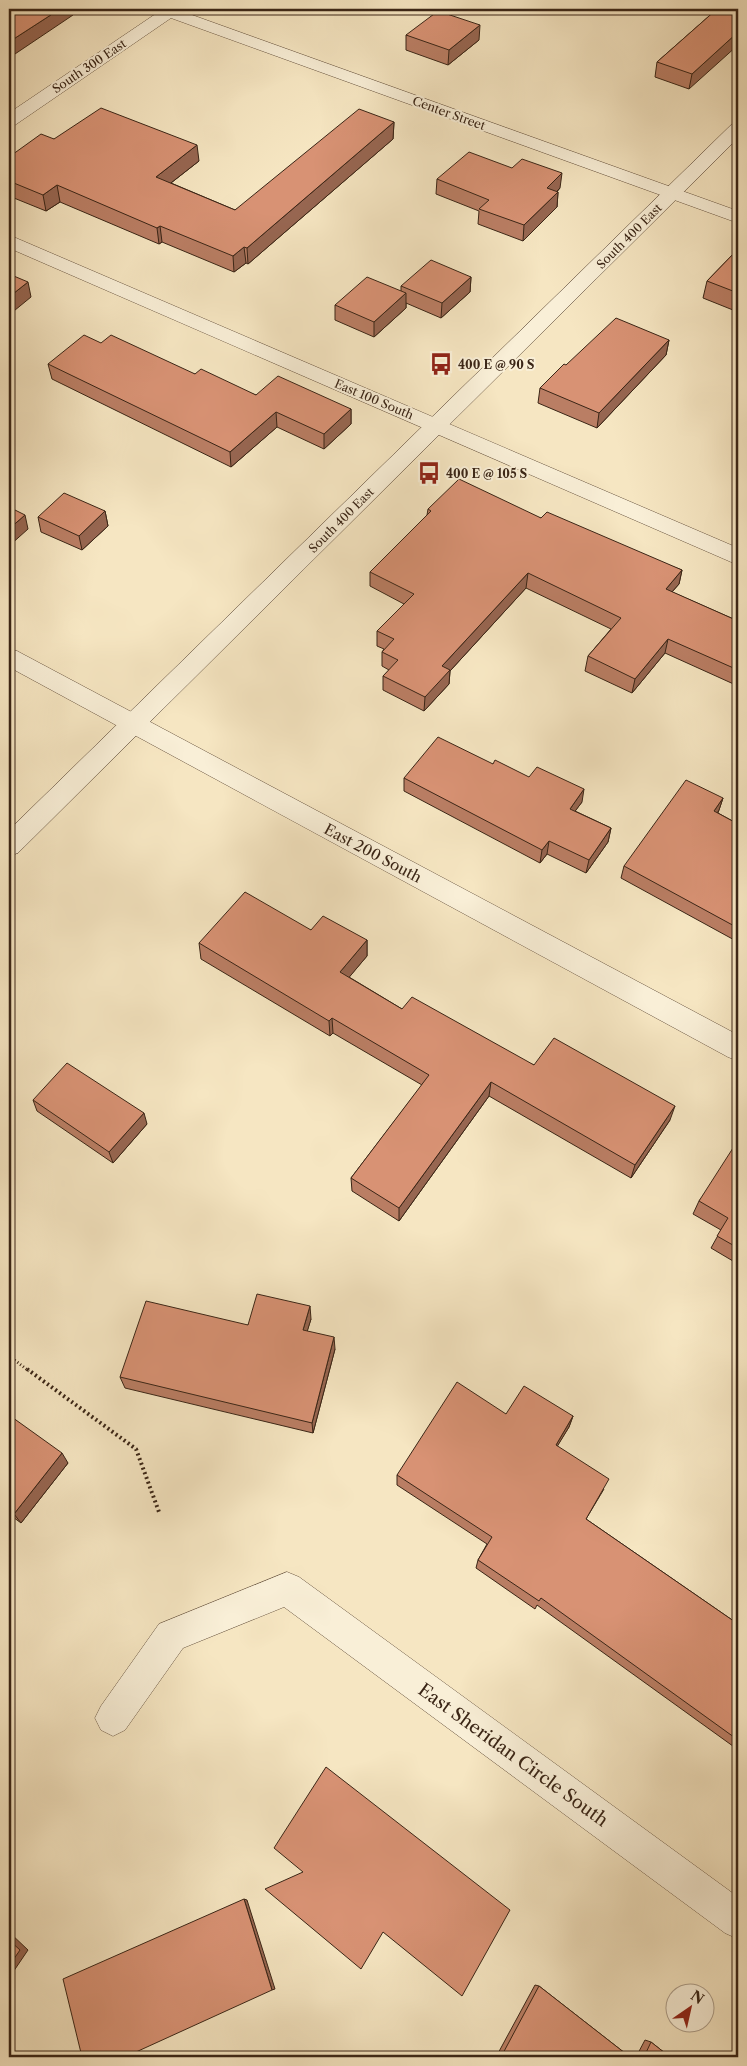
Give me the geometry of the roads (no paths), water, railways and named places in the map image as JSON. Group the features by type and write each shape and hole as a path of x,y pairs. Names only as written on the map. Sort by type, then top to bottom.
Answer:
{"street":[{"name":"South 300 East","path":"9,121 168,10"},
{"name":"Center Street","path":"168,10 738,217"},
{"name":"South 400 East","path":"9,846 738,128"},
{"name":"East 100 South","path":"9,241 738,557"},
{"name":"East 200 South","path":"9,658 738,1049"},
{"name":"East Sheridan Circle South","path":"113,1718 171,1636 287,1589 738,1920"}],"place":[{"name":"400 E @ 90 S","path":"441,364"},
{"name":"400 E @ 105 S","path":"429,473"}]}
